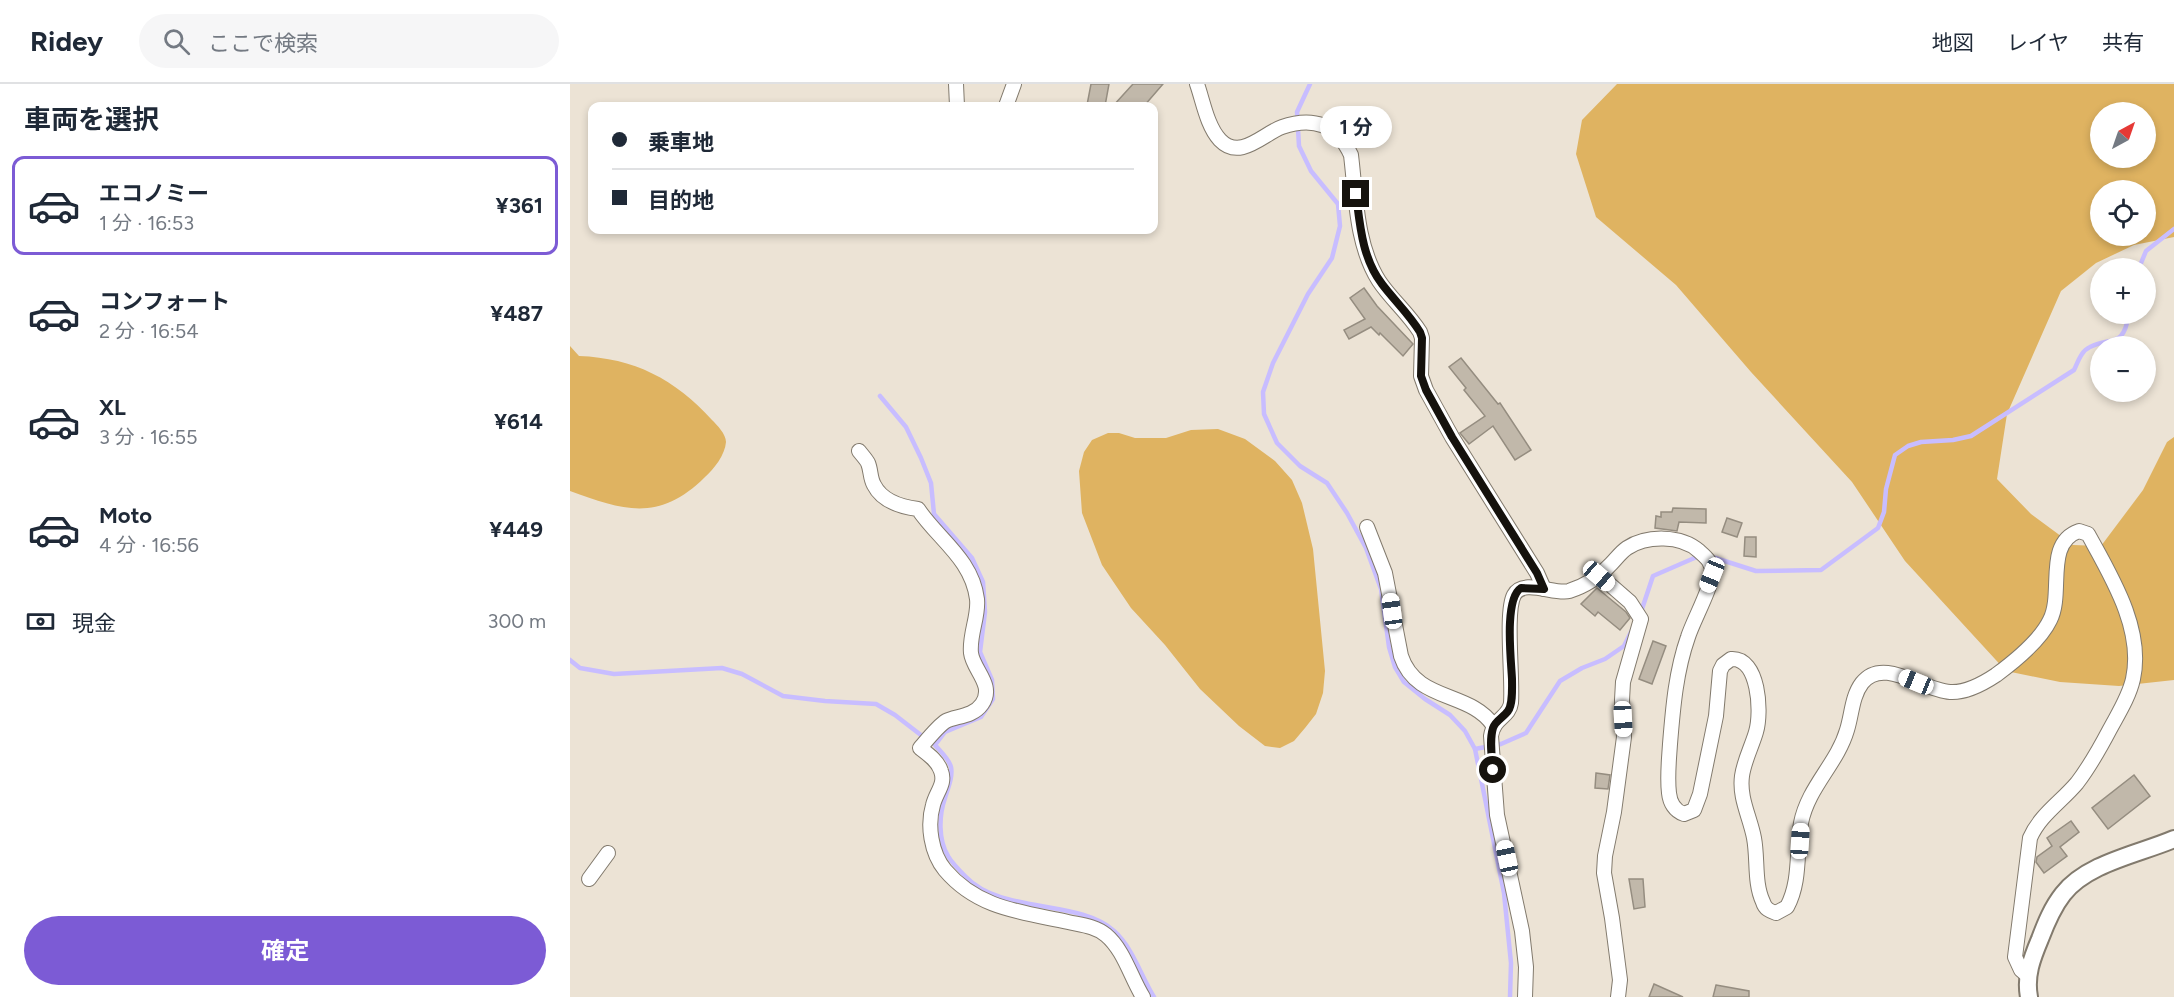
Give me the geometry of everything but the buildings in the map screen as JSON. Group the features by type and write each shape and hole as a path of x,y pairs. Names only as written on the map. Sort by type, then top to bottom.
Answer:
{"street":[{"path":"956,84 957,102"},
{"path":"1007,102 1014,84"},
{"path":"1197,84 1212,127 1219,139 1228,146 1235,148 1253,144 1281,128 1299,124 1322,124 1329,127 1346,145 1351,155 1364,248 1370,265 1380,282 1420,332 1422,338 1421,376 1426,390 1452,437 1537,573 1544,589"},
{"path":"859,451 868,463 870,477 880,494 900,507 918,508 930,526 964,562 977,599 971,652 983,677 986,689 984,702 961,718 946,722 920,748 935,761 942,774 943,782 933,804 930,822 931,837 944,868 970,891 1008,911 1097,928 1112,941 1143,997"},
{"path":"1366,526 1385,573 1404,668 1421,684 1482,712 1492,731 1497,815 1522,931 1526,967 1525,997"},
{"path":"1492,731 1508,712 1510,706 1512,682 1510,618 1513,595 1521,588 1569,591 1599,576 1627,548 1654,539 1667,538 1693,546 1710,561 1712,575 1688,637 1676,682 1669,794 1678,812 1684,814 1694,810 1702,786 1716,716 1720,670 1731,659 1737,658 1752,672 1756,688 1758,718 1742,775 1743,798 1754,837 1760,895 1763,905 1769,911 1776,913 1787,907 1795,886 1801,824 1806,805 1842,744 1852,704 1862,683 1876,672 1887,671 1937,689 1961,691 1995,675 2021,655 2050,620 2054,609 2057,564 2061,544 2068,535 2079,531 2088,534 2128,616 2135,663 2133,680 2121,708 2090,765 2075,785 2035,827 2030,838 2015,957 2021,970 2028,976"},
{"path":"1599,576 1639,614 1623,682 1624,737 1604,873 1620,980 1618,997"},
{"path":"2029,997 2026,985 2031,960 2051,912 2065,892 2088,872 2174,839"},
{"path":"589,879 608,853"}],"shaded area":[{"path":"1617,84 2174,84 2174,237 2156,241 2156,180 2090,180 2090,246 2132,246 2107,258 2090,258 2090,268 2061,291 2007,414 1997,479 2031,514 2073,545 2101,546 2143,490 2167,442 2174,437 2174,680 2119,686 2060,682 2006,671 1905,561 1852,482 1751,372 1676,285 1596,217 1576,154 1582,120"},
{"path":"570,346 579,356 618,361 652,373 668,382 698,406 719,427 726,439 724,452 712,470 673,501 657,506 625,507 608,504 570,491"},
{"path":"1218,429 1245,439 1275,461 1292,480 1302,503 1313,549 1325,671 1323,693 1316,714 1294,741 1280,748 1265,746 1239,726 1200,689 1165,645 1131,608 1102,565 1082,513 1079,471 1084,452 1092,440 1108,433 1119,433 1135,438 1166,438 1191,430"}],"waterway":[{"path":"1310,84 1297,112 1299,146 1311,171 1338,204 1340,226 1332,258 1308,294 1273,363 1263,392 1264,414 1277,443 1300,466 1327,483 1366,548 1381,589 1389,647 1395,667 1404,682 1450,715 1465,731 1475,749 1504,893 1511,963 1510,997"},
{"path":"2143,258 2146,251 2174,229"},
{"path":"1709,556 1756,571 1821,570 1878,528 1884,512 1886,489 1895,455 1908,446 1921,442 1953,440 1971,436 2074,370 2087,349 2116,340 2127,324"},
{"path":"880,396 906,427 921,458 931,483 934,514 972,558 983,582 985,612 980,652 992,680 993,699 981,717 945,732 935,745 951,767 951,779 941,820 942,843 945,850 959,870 981,889 999,897 1081,914 1099,921 1114,931 1132,954 1154,997"},
{"path":"1640,615 1653,576 1699,556"},
{"path":"1475,749 1501,744 1526,733 1560,681 1582,668 1605,659 1624,646 1632,630"},
{"path":"570,660 580,668 614,674 722,668 742,674 783,696 876,704 895,715 926,739"}],"route":[{"path":"1356,194 1364,248 1370,265 1380,282 1420,332 1422,338 1421,376 1426,390 1452,437 1537,573 1544,589 1521,588 1513,595 1510,618 1512,682 1510,706 1508,712 1493,725 1491,736 1493,770"}]}
